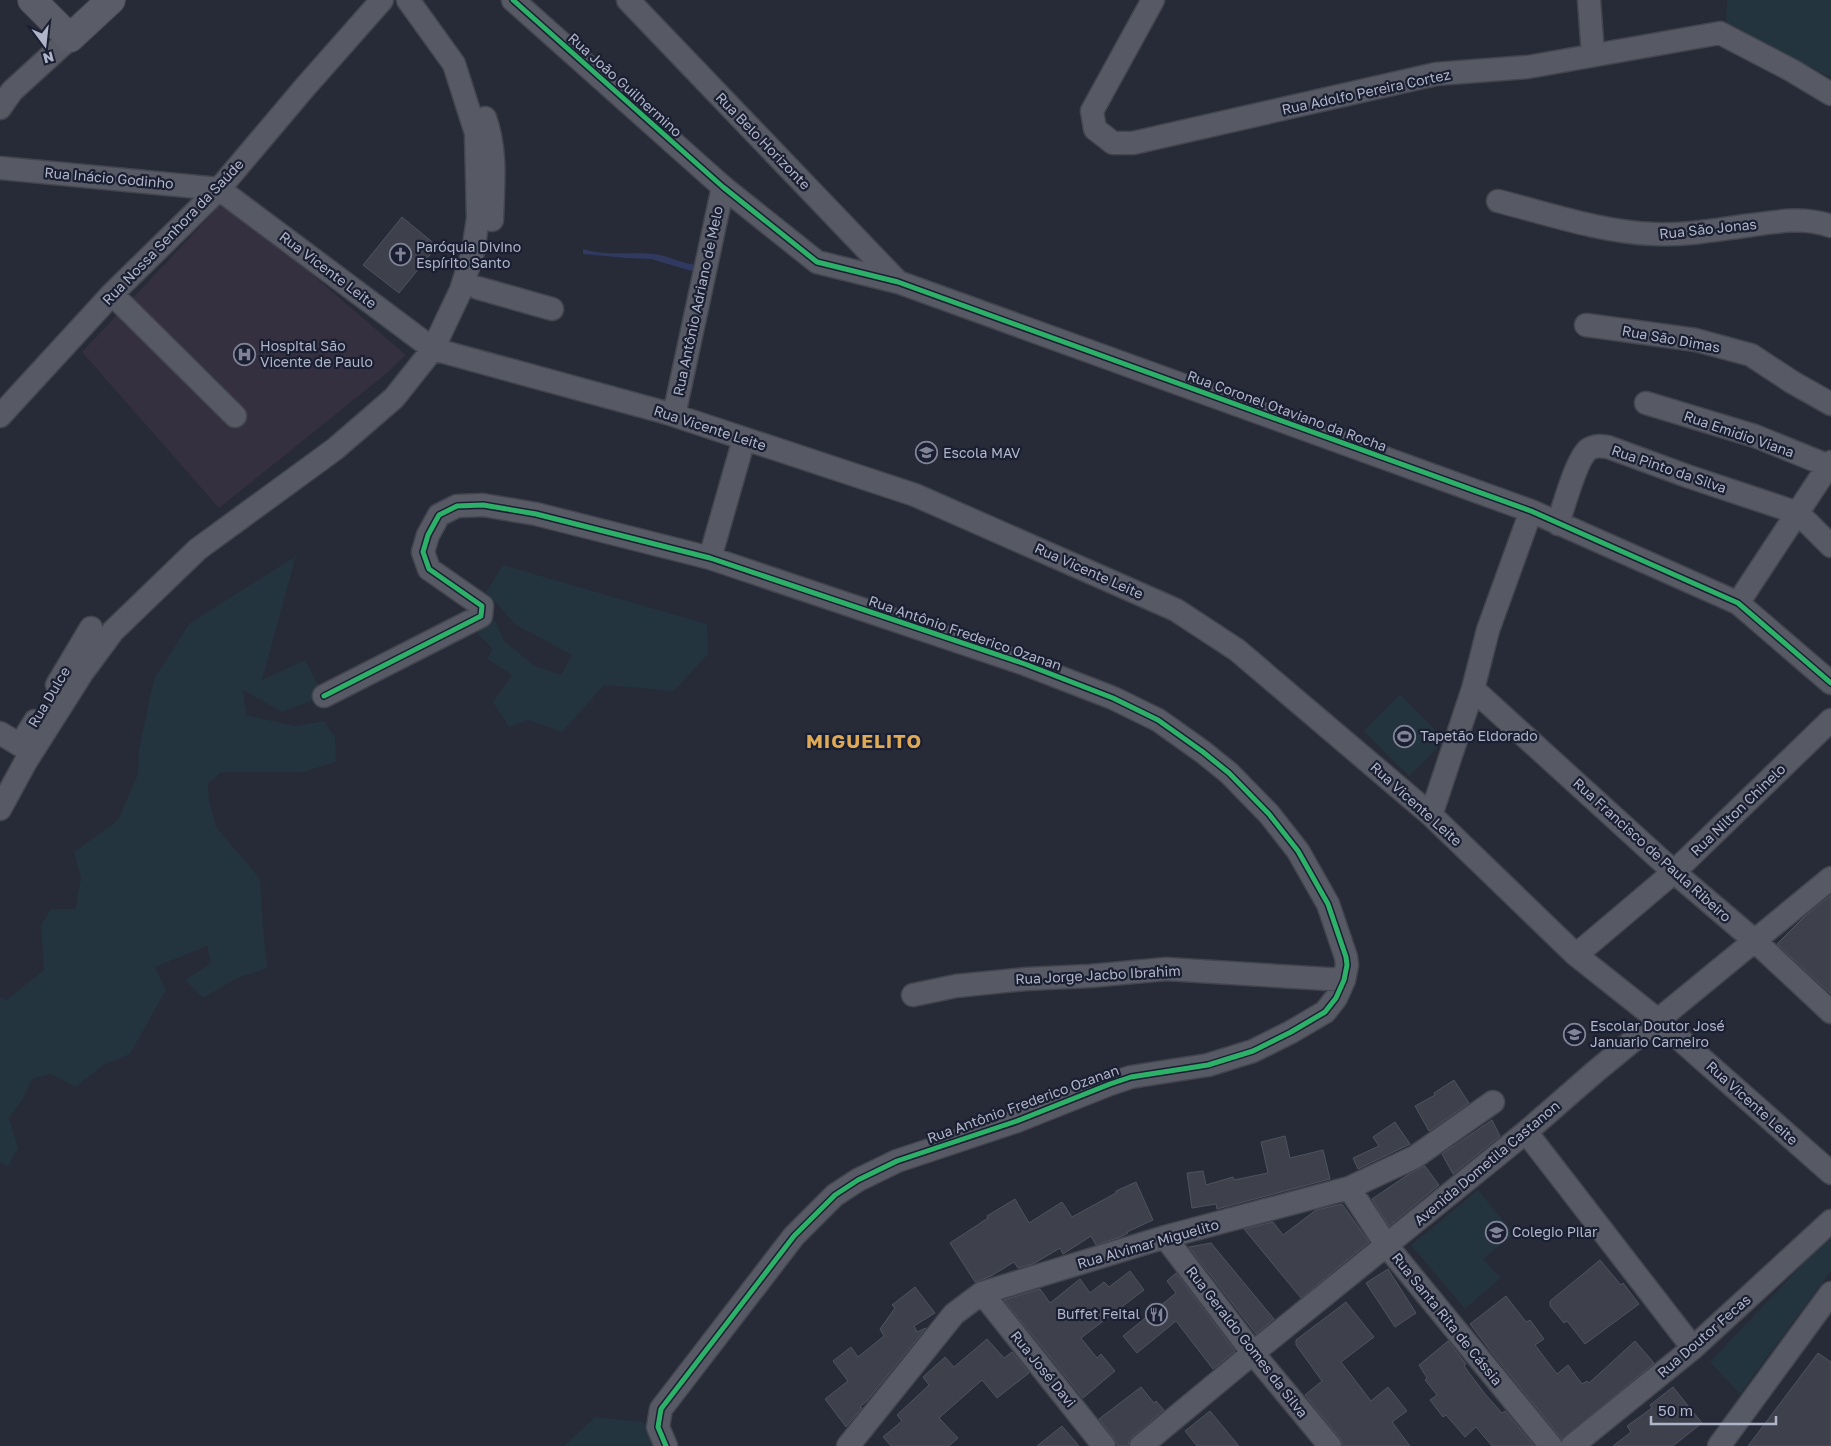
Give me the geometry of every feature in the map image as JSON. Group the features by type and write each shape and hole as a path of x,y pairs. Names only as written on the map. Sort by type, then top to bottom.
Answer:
{"main road":[{"path":"32,0 70,38 111,0"}],"street":[{"name":"Rua Nossa Senhora da Saúde","path":"0,416 112,294 219,189 382,0"},
{"name":"Rua João Guilhermino","path":"513,0 722,187"},
{"name":"Rua Belo Horizonte","path":"628,0 898,282"},
{"name":"Rua Adolfo Pereira Cortez","path":"1153,0 1092,111 1095,129 1114,143 1133,142 1436,74 1528,67 1720,33 1791,70 1831,94"},
{"path":"1589,0 1593,56"},
{"path":"0,776 27,747 113,631 198,549 335,449 394,398 439,352 478,288 492,222 494,160 492,142 477,95 456,53 412,6"},
{"path":"412,6 454,64 476,133 478,218 473,252 439,352"},
{"path":"0,108 12,91 70,38"},
{"name":"Rua Inácio Godinho","path":"0,168 219,189"},
{"name":"Rua Coronel Otaviano da Rocha","path":"722,187 817,262 898,282 1531,511 1738,603 1831,684"},
{"name":"Rua Antônio Adriano de Melo","path":"674,416 722,187"},
{"name":"Rua Vicente Leite","path":"219,189 439,352 674,416 915,495 1176,610 1236,650 1431,815 1576,955 1658,1020 1831,1174"},
{"name":"Rua São Jonas","path":"1498,201 1615,230 1655,235 1792,220 1831,226"},
{"path":"478,288 552,308"},
{"path":"112,294 235,416"},
{"name":"Rua São Dimas","path":"1586,326 1696,340 1751,355 1792,382 1831,404"},
{"name":"Rua Emidio Viana","path":"1646,403 1756,436 1830,464"},
{"path":"710,558 744,439"},
{"name":"Rua Pinto da Silva","path":"1558,524 1579,463 1585,452 1600,446 1608,447 1798,513"},
{"path":"1738,603 1830,464"},
{"name":"Rua Antônio Frederico Ozanan","path":"324,696 481,616 482,606 429,569 423,552 428,535 439,516 457,506 483,505 536,514 710,558 1025,664 1112,698 1158,720 1229,773 1268,814 1298,852 1328,904 1341,939 1347,965 1344,980 1336,998 1325,1012 1253,1052 1208,1065 1131,1077 1110,1084 1017,1121 897,1161 858,1180 835,1195 794,1236 661,1409 658,1427 666,1446"},
{"path":"1431,815 1473,689 1488,630 1531,511"},
{"path":"1798,513 1831,546"},
{"name":"Rua Dulce","path":"27,747 91,628"},
{"name":"Rua Francisco de Paula Ribeiro","path":"1473,689 1674,872 1755,940 1831,1012"},
{"name":"Rua Nilton Chinelo","path":"1576,955 1674,872 1831,720"},
{"path":"0,733 27,747"},
{"path":"0,809 27,747"},
{"name":"Avenida Dometila Castanon","path":"1142,1446 1253,1353 1526,1132 1658,1020 1831,878"},
{"name":"Rua Jorge Jacbo Ibrahim","path":"913,995 956,986 1166,969 1344,980"},
{"name":"Rua Alvimar Miguelito","path":"860,1441 954,1314 982,1293 1165,1237 1349,1188 1416,1157 1493,1102"},
{"path":"1526,1132 1693,1348"},
{"name":"Rua Santa Rita de Cássia","path":"1349,1188 1387,1246 1551,1446"},
{"name":"Rua Doutor Fecas","path":"1572,1446 1693,1348 1831,1221"},
{"name":"Rua Geraldo Gomes da Silva","path":"1165,1237 1253,1353 1330,1446"},
{"name":"Rua José Davi","path":"982,1293 1104,1446"},
{"path":"1718,1446 1831,1293"}],"shaded area":[{"path":"1727,0 1831,0 1831,77 1726,28"},
{"name":"Hospital São Vicente de Paulo","path":"225,200 406,355 387,373 219,508 82,352"},
{"path":"296,556 262,680 305,660 324,696 282,712 243,690 246,715 295,726 324,721 335,737 336,762 303,772 222,772 208,783 209,800 216,827 260,879 267,968 237,978 203,998 185,980 211,963 207,946 155,967 166,990 130,1054 103,1065 76,1087 51,1074 32,1079 23,1099 9,1118 18,1148 8,1167 0,1161 0,997 6,1000 44,970 41,925 51,909 75,909 81,878 74,852 118,820 138,774 139,749 154,679 190,623"},
{"path":"503,565 707,624 708,654 674,691 604,685 562,732 528,720 509,727 493,702 512,675 487,659 493,649 477,633 495,620 504,641 535,666 561,675 572,655 516,625 486,592"},
{"name":"Tapetão Eldorado","path":"1400,695 1445,740 1409,776 1364,731"},
{"path":"1478,1190 1514,1234 1483,1259 1501,1278 1465,1309 1411,1245"},
{"path":"1831,1234 1831,1271 1740,1394 1710,1362"},
{"path":"595,1417 642,1422 666,1446 564,1446"}],"water":[{"path":"583,249 609,253 659,255 699,265 702,274 651,259 583,254"}],"building":[{"name":"Paróquia Divino Espírito Santo","path":"402,217 437,246 399,293 363,265"},
{"path":"1831,895 1831,994 1777,944 1804,917"},
{"path":"1454,1080 1469,1103 1429,1131 1415,1106 1435,1095 1434,1093"},
{"path":"1492,1120 1500,1136 1453,1174 1442,1154"},
{"path":"1395,1122 1410,1144 1358,1169 1353,1158 1379,1146 1373,1137"},
{"path":"1285,1136 1290,1158 1323,1150 1330,1179 1217,1209 1216,1204 1192,1208 1187,1173 1203,1171 1206,1185 1233,1177 1234,1180 1268,1173 1261,1142"},
{"path":"1425,1166 1439,1185 1389,1226 1372,1199 1409,1174"},
{"path":"1136,1182 1153,1220 1120,1237 1096,1245 1091,1236 1063,1254 1060,1248 1033,1264 1018,1268 1014,1262 991,1276 975,1282 950,1243 988,1218 987,1216 1015,1199 1029,1223 1062,1202 1072,1217 1116,1193 1116,1191"},
{"path":"1342,1204 1369,1242 1301,1298 1244,1229 1273,1222 1283,1235 1316,1210"},
{"path":"1211,1243 1274,1319 1256,1334 1189,1247"},
{"path":"1600,1260 1621,1285 1623,1283 1639,1304 1585,1344 1567,1321 1564,1323 1550,1306 1550,1301"},
{"path":"1388,1269 1416,1313 1395,1327 1366,1283"},
{"path":"1130,1271 1144,1290 1081,1338 1097,1358 1101,1354 1115,1371 1083,1398 1004,1300 1040,1289 1050,1303 1080,1279 1090,1293 1104,1282 1109,1287"},
{"path":"1176,1273 1235,1351 1213,1369 1176,1321 1137,1353 1123,1336 1176,1293 1167,1281"},
{"path":"915,1287 935,1313 914,1326 917,1332 926,1328 867,1401 860,1407 862,1408 846,1427 825,1399 848,1381 833,1361 851,1347 858,1357 884,1336 880,1329 895,1308 892,1305"},
{"path":"1506,1296 1526,1322 1530,1320 1544,1339 1535,1345 1557,1374 1568,1365 1582,1384 1587,1381 1589,1383 1635,1341 1654,1363 1562,1439 1470,1324"},
{"path":"1346,1302 1374,1337 1341,1362 1371,1401 1388,1387 1407,1411 1392,1422 1410,1446 1343,1446 1340,1438 1305,1395 1322,1381 1296,1345 1296,1340"},
{"path":"987,1339 1004,1358 1012,1352 1029,1373 997,1398 982,1380 939,1418 958,1438 949,1446 891,1446 883,1437 902,1421 897,1415 929,1385 923,1377 945,1357 954,1367"},
{"path":"1448,1341 1466,1364 1464,1366 1485,1394 1502,1413 1505,1411 1534,1446 1492,1446 1476,1427 1465,1437 1446,1415 1443,1417 1430,1400 1437,1395 1425,1380 1427,1378 1419,1365"},
{"path":"1818,1353 1831,1362 1831,1446 1748,1446"},
{"path":"1141,1387 1154,1403 1156,1401 1164,1410 1133,1436 1128,1446 1118,1446 1099,1419"},
{"path":"1673,1387 1702,1423 1673,1446 1613,1446 1631,1432 1627,1426 1652,1408 1650,1405"},
{"path":"1210,1411 1239,1446 1197,1446 1185,1431"},
{"path":"1062,1426 1079,1446 1037,1446"}],"cycle path":[{"path":"513,0 723,187 817,262 898,282 1531,511 1738,603 1831,683"},
{"path":"324,696 481,616 482,606 429,569 423,552 428,535 439,515 457,506 483,505 536,514 710,558 1025,664 1113,698 1158,720 1229,773 1269,814 1298,851 1328,904 1347,965 1344,980 1336,998 1325,1012 1253,1051 1208,1065 1131,1077 1110,1084 1017,1121 897,1161 858,1180 835,1195 794,1236 661,1409 658,1427 666,1446"}],"place":[{"name":"Paróquia Divino Espírito Santo","path":"400,255"},
{"name":"Hospital São Vicente de Paulo","path":"244,354"},
{"name":"Escola MAV","path":"927,453"},
{"name":"Tapetão Eldorado","path":"1404,736"},
{"name":"Escolar Doutor José Januario Carneiro","path":"1574,1034"},
{"name":"Colegio Pilar","path":"1496,1232"},
{"name":"Buffet Feital","path":"1156,1314"}],"district":[{"name":"MIGUELITO","path":"864,741"}]}
